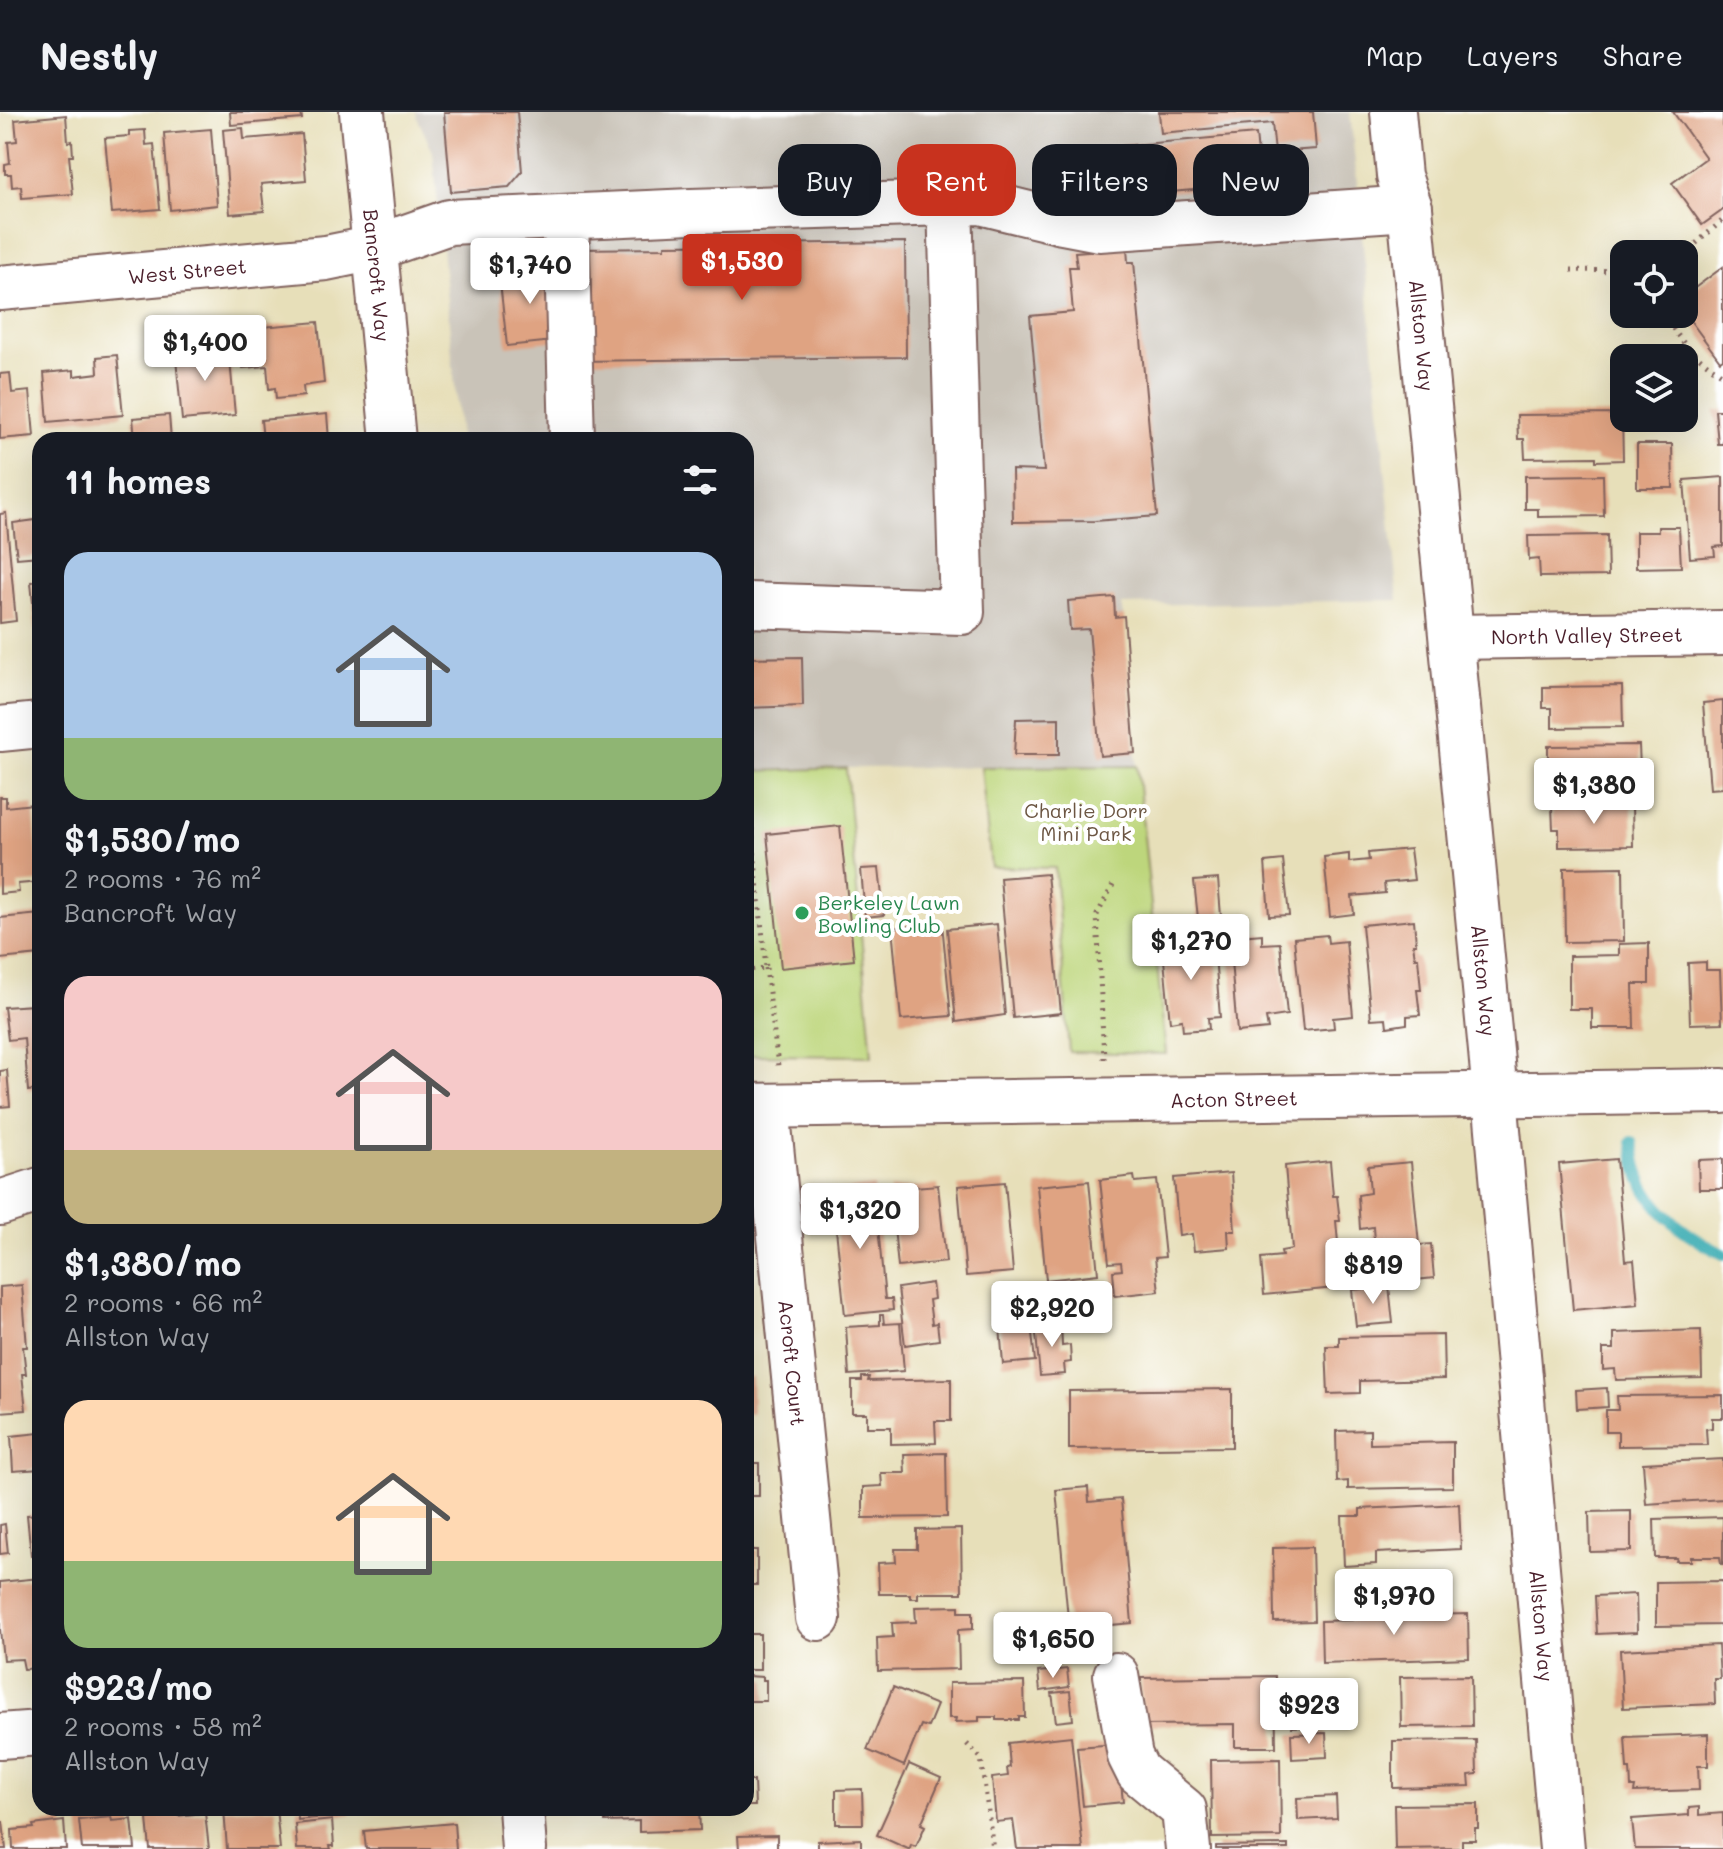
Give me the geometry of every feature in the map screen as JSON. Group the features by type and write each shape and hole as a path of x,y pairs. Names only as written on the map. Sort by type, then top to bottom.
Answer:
{"street":[{"name":"Bancroft Way","path":"362,112 392,432"},
{"name":"Allston Way","path":"1393,112 1399,176 1410,208 1453,637 1562,1849"},
{"name":"West Street","path":"0,288 326,258 375,248 449,222 897,204"},
{"name":"West Street","path":"1016,211 1099,229 1410,208"},
{"path":"754,605 962,612 950,216"},
{"path":"566,218 572,432"},
{"name":"North Valley Street","path":"1453,637 1723,633"},
{"path":"0,729 32,726"},
{"name":"Acton Street","path":"765,1106 1494,1092 1723,1091"},
{"name":"Acroft Court","path":"765,1106 818,1618"},
{"path":"0,1203 32,1193"},
{"path":"1116,1675 1130,1756 1138,1772 1184,1810 1188,1849"},
{"path":"0,1736 32,1734"},
{"path":"522,1816 524,1849"}],"path":[{"path":"1698,242 1723,220"},
{"path":"1571,270 1610,271"},
{"path":"1671,328 1700,359 1723,375"},
{"path":"754,851 766,968 765,1106"},
{"path":"1106,1101 1097,915 1115,881"},
{"path":"754,969 766,968"},
{"path":"967,1744 981,1758 993,1849"}],"shaded area":[{"path":"416,112 1350,112 1398,600 1122,605 1137,766 757,771 754,718 754,432 459,432 433,152"}],"green space":[{"name":"Berkeley Lawn Bowling Club","path":"754,717 758,771 846,768 872,1056 754,1055"},
{"name":"Charlie Dorr Mini Park","path":"1137,766 1166,1054 1069,1052 1055,868 991,867 981,767"}],"building":[{"path":"230,112 301,112 302,119 231,125"},
{"path":"444,112 517,112 522,172 509,187 451,192"},
{"path":"1159,112 1313,112 1316,149 1309,150 1309,144 1274,144 1272,123 1161,133"},
{"path":"1673,112 1723,112 1723,210 1702,225 1672,183 1706,158"},
{"path":"66,115 68,142 72,141 73,156 69,156 73,194 22,198 21,186 12,187 11,174 5,174 5,164 10,163 8,142 17,141 15,120"},
{"path":"243,128 244,139 302,134 306,180 261,184 264,211 230,214 223,130"},
{"path":"211,129 217,205 170,210 164,133"},
{"path":"145,130 146,145 154,144 160,209 112,213 105,138 129,136 129,131"},
{"path":"1256,134 1257,144 1193,144 1193,190 1177,191 1177,144 1143,144"},
{"path":"905,242 906,357 578,361 576,249"},
{"path":"1127,248 1128,262 1134,262 1157,516 1095,521 1013,522 1012,470 1044,471 1030,316 1073,312 1069,267 1077,267 1075,252"},
{"path":"554,267 562,340 507,346 499,273"},
{"path":"1723,267 1723,359 1720,361 1696,328 1698,286"},
{"path":"318,322 324,383 303,386 304,396 276,399 275,388 269,389 267,366 243,368 240,329"},
{"path":"211,345 211,350 229,349 235,415 182,420 175,349"},
{"path":"117,355 123,415 48,422 44,373 74,370 74,376 98,373 97,357"},
{"path":"10,373 12,393 30,391 32,436 0,439 0,374"},
{"path":"1715,410 1723,410 1723,444 1718,444"},
{"path":"327,414 328,432 262,432 261,420"},
{"path":"1610,414 1610,432 1622,432 1623,460 1596,461 1596,457 1525,458 1524,439 1518,439 1517,415"},
{"path":"169,415 170,432 134,432 133,418"},
{"path":"1637,444 1672,444 1673,488 1637,488"},
{"path":"1603,475 1604,516 1538,517 1538,509 1525,509 1525,476"},
{"path":"1723,477 1723,546 1714,547 1715,556 1690,558 1684,480"},
{"path":"6,513 16,621 0,623 0,514"},
{"path":"32,521 32,557 17,558 13,523"},
{"path":"1658,527 1679,527 1681,567 1636,568 1636,532 1658,532"},
{"path":"1607,535 1608,576 1540,577 1539,559 1529,560 1528,536"},
{"path":"1114,597 1115,617 1124,616 1135,753 1100,756 1089,629 1070,630 1068,601"},
{"path":"802,657 803,706 754,708 754,658"},
{"path":"1622,686 1623,727 1552,728 1552,708 1543,708 1543,687"},
{"path":"1723,701 1723,788 1710,789 1703,703"},
{"path":"1059,718 1059,755 1014,755 1016,719"},
{"path":"1639,745 1640,768 1628,768 1628,786 1561,787 1560,778 1548,778 1548,746"},
{"path":"0,797 6,797 6,807 32,804 32,883 18,884 19,892 0,894"},
{"path":"1632,805 1633,846 1559,847 1559,829 1553,829 1552,806"},
{"path":"840,826 854,960 781,968 767,834"},
{"path":"1410,849 1414,880 1384,883 1385,893 1352,896 1354,914 1330,917 1324,857 1349,854 1349,862 1369,860 1368,853"},
{"path":"1283,860 1289,915 1269,916 1265,862"},
{"path":"1623,867 1624,941 1565,942 1564,868"},
{"path":"879,868 884,915 865,917 861,869"},
{"path":"1047,874 1061,1013 1013,1018 1000,878"},
{"path":"1218,879 1221,916 1198,918 1194,881"},
{"path":"32,915 32,956 0,959 0,918"},
{"path":"1414,920 1416,944 1413,944 1415,958 1418,958 1421,990 1417,990 1420,1015 1407,1016 1407,1024 1387,1027 1386,1018 1371,1019 1362,925"},
{"path":"942,923 951,1016 901,1020 892,928"},
{"path":"997,924 1005,1015 956,1022 947,929"},
{"path":"1262,934 1262,944 1280,943 1287,1015 1266,1018 1268,1029 1237,1032 1229,937"},
{"path":"1195,935 1195,945 1214,943 1220,1017 1208,1018 1209,1029 1183,1031 1182,1020 1170,1022 1162,939"},
{"path":"1327,935 1328,943 1346,941 1353,1016 1333,1018 1334,1028 1303,1031 1294,938"},
{"path":"1649,943 1649,984 1633,984 1634,1028 1592,1028 1592,1009 1569,1009 1569,956 1619,955 1619,944"},
{"path":"1706,962 1706,970 1720,970 1722,1023 1690,1024 1688,963"},
{"path":"32,1005 32,1090 28,1091 24,1038 8,1040 4,1007"},
{"path":"7,1070 10,1106 0,1107 0,1071"},
{"path":"1616,1159 1625,1261 1634,1260 1638,1304 1573,1310 1559,1164"},
{"path":"1723,1159 1723,1189 1699,1189 1698,1160"},
{"path":"1330,1161 1333,1196 1337,1196 1340,1221 1336,1221 1345,1287 1264,1295 1261,1258 1282,1256 1281,1251 1292,1249 1285,1166"},
{"path":"1411,1162 1419,1245 1431,1244 1434,1278 1387,1283 1386,1271 1377,1272 1376,1263 1371,1263 1370,1255 1375,1255 1373,1227 1360,1229 1358,1195 1370,1193 1368,1166"},
{"path":"1231,1173 1235,1231 1228,1231 1229,1248 1194,1251 1192,1234 1179,1236 1174,1178"},
{"path":"1134,1176 1135,1182 1157,1180 1165,1257 1155,1258 1159,1291 1115,1296 1113,1271 1122,1270 1121,1262 1109,1263 1100,1180"},
{"path":"1089,1181 1098,1274 1046,1280 1037,1186"},
{"path":"1005,1182 1013,1272 966,1276 958,1186"},
{"path":"938,1185 946,1262 898,1267 890,1189"},
{"path":"874,1186 885,1299 892,1299 893,1310 845,1315 832,1191"},
{"path":"932,1283 934,1299 929,1300 932,1324 937,1323 939,1340 905,1345 898,1288"},
{"path":"22,1285 27,1347 23,1347 26,1374 22,1374 26,1410 0,1412 0,1287"},
{"path":"1389,1286 1393,1323 1356,1326 1352,1290"},
{"path":"880,1315 883,1315 884,1324 900,1323 904,1371 849,1375 846,1327 880,1325"},
{"path":"1061,1322 1062,1346 1070,1345 1071,1362 1064,1363 1065,1374 1040,1376 1035,1324"},
{"path":"1031,1324 1035,1361 1003,1364 1000,1327"},
{"path":"1701,1330 1702,1378 1616,1380 1615,1369 1603,1370 1603,1349 1614,1349 1614,1333"},
{"path":"1443,1335 1444,1379 1360,1381 1360,1393 1328,1394 1326,1346 1339,1346 1339,1337"},
{"path":"862,1377 869,1377 868,1381 951,1379 951,1421 935,1421 936,1443 891,1444 891,1427 867,1427 867,1413 852,1413 852,1381 862,1381"},
{"path":"1607,1388 1608,1407 1577,1409 1576,1390"},
{"path":"1232,1389 1232,1447 1069,1449 1069,1391"},
{"path":"1723,1395 1723,1418 1712,1418 1712,1428 1706,1429 1707,1445 1618,1446 1618,1432 1606,1432 1606,1410 1618,1410 1617,1396"},
{"path":"1370,1430 1370,1444 1453,1442 1453,1487 1348,1489 1348,1481 1337,1482 1336,1431"},
{"path":"32,1434 32,1470 13,1471 11,1436"},
{"path":"946,1453 947,1517 863,1518 863,1487 882,1486 881,1473 905,1473 904,1454"},
{"path":"1723,1459 1723,1499 1646,1504 1643,1463"},
{"path":"754,1463 759,1463 759,1496 754,1496"},
{"path":"1088,1487 1089,1502 1121,1499 1132,1623 1069,1629 1056,1490"},
{"path":"1459,1504 1461,1549 1376,1553 1376,1564 1344,1566 1342,1516 1360,1516 1360,1509"},
{"path":"1631,1511 1631,1551 1590,1552 1589,1512"},
{"path":"27,1515 32,1515 32,1555 31,1555"},
{"path":"1723,1517 1723,1564 1720,1557 1691,1557 1691,1561 1655,1558 1654,1519"},
{"path":"5,1524 8,1553 0,1554 0,1525"},
{"path":"961,1529 962,1593 918,1593 918,1598 910,1598 910,1594 879,1594 878,1563 896,1562 895,1549 917,1549 917,1530"},
{"path":"1312,1547 1314,1621 1274,1622 1273,1548"},
{"path":"754,1550 757,1550 757,1585 754,1585"},
{"path":"32,1579 32,1668 24,1669 22,1659 3,1660 0,1582"},
{"path":"1723,1581 1723,1625 1656,1626 1656,1582"},
{"path":"1636,1594 1637,1632 1597,1634 1595,1596"},
{"path":"1384,1604 1385,1616 1468,1614 1469,1658 1322,1663 1321,1621 1352,1620 1352,1605"},
{"path":"959,1606 959,1612 973,1612 973,1629 958,1630 959,1669 878,1671 877,1638 893,1637 892,1623 916,1622 915,1607"},
{"path":"754,1634 760,1634 760,1670 754,1670"},
{"path":"1718,1645 1720,1679 1714,1679 1715,1704 1623,1708 1620,1650"},
{"path":"1067,1669 1069,1687 1040,1691 1038,1672"},
{"path":"754,1676 766,1680 766,1701 754,1701"},
{"path":"1275,1676 1276,1747 1235,1747 1235,1724 1142,1725 1141,1678"},
{"path":"1471,1676 1472,1726 1401,1727 1400,1677"},
{"path":"1024,1682 1025,1717 1019,1717 1019,1720 979,1717 979,1721 955,1722 956,1718 949,1718 949,1683"},
{"path":"1321,1686 1323,1725 1292,1727 1290,1687"},
{"path":"893,1687 937,1705 928,1727 921,1725 904,1766 867,1750"},
{"path":"1070,1691 1073,1720 1056,1722 1052,1693"},
{"path":"1326,1733 1327,1757 1292,1759 1291,1734"},
{"path":"1708,1734 1708,1766 1698,1766 1699,1790 1634,1792 1630,1769 1627,1769 1625,1737"},
{"path":"1071,1736 1083,1849 1017,1849 1013,1820 996,1822 992,1778 1008,1776 1008,1743"},
{"path":"1476,1740 1477,1774 1469,1775 1470,1786 1393,1788 1393,1741"},
{"path":"1117,1744 1123,1802 1083,1806 1077,1747"},
{"path":"1280,1759 1281,1837 1212,1838 1211,1760"},
{"path":"909,1764 941,1778 921,1824 925,1826 916,1847 911,1845 908,1849 877,1835"},
{"path":"862,1789 863,1824 836,1824 836,1790"},
{"path":"1336,1796 1337,1818 1298,1820 1297,1798"},
{"path":"1478,1804 1475,1840 1462,1840 1462,1848 1395,1849 1394,1805"},
{"path":"1699,1807 1699,1815 1723,1813 1723,1849 1635,1849 1632,1819 1689,1815 1689,1808"},
{"path":"205,1816 209,1849 150,1849 147,1819"},
{"path":"225,1816 277,1816 280,1849 227,1849"},
{"path":"298,1816 333,1816 298,1820"},
{"path":"605,1816 699,1816 700,1830 639,1832 639,1821 605,1822"},
{"path":"111,1817 112,1821 132,1819 135,1849 82,1849 79,1820"},
{"path":"332,1820 334,1846 330,1846 331,1849 297,1849 295,1824"},
{"path":"64,1821 66,1849 13,1849 12,1830"},
{"path":"0,1822 3,1822 6,1849 0,1849"},
{"path":"454,1823 456,1849 366,1849 364,1831"},
{"path":"777,1835 777,1849 739,1849 738,1836"},
{"path":"861,1839 861,1849 818,1849 818,1841"},
{"path":"1288,1845 1288,1849 1216,1849 1216,1846"}],"waterway":[{"path":"1632,1142 1642,1182 1659,1208 1683,1230 1723,1254"}],"place":[{"name":"Berkeley Lawn Bowling Club","path":"802,913"}]}
